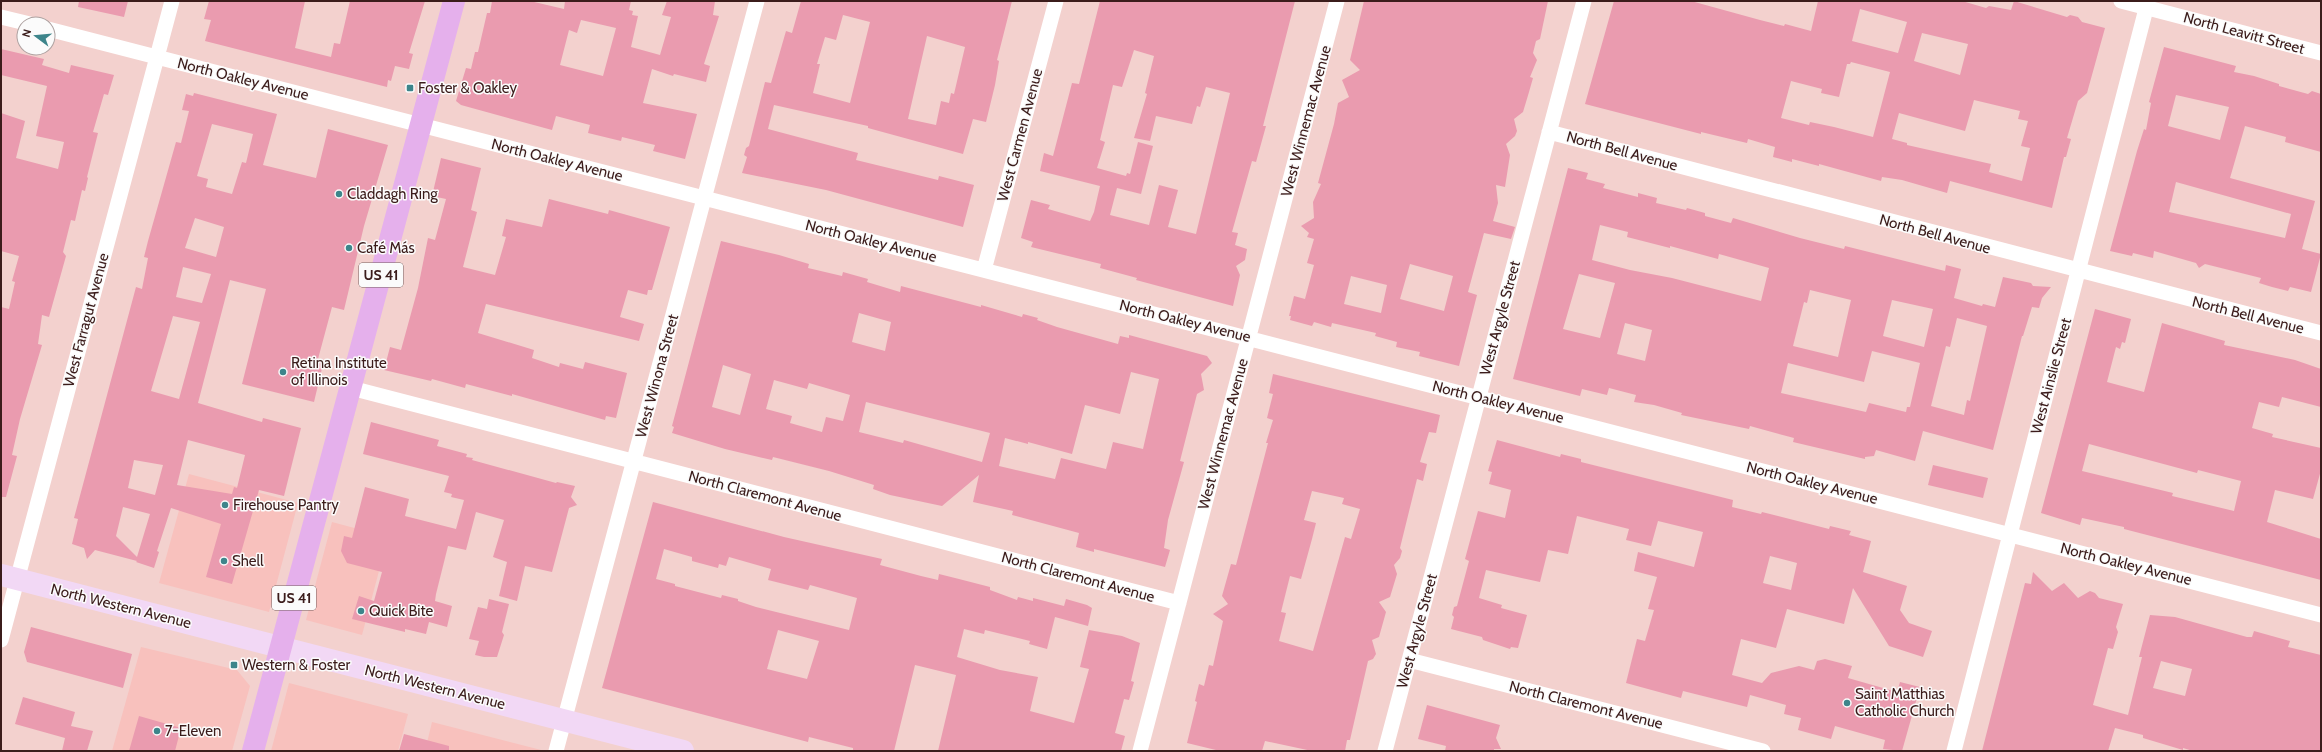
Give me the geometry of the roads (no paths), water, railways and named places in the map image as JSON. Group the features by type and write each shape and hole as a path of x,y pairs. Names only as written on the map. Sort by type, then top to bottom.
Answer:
{"main road":[{"name":"US 41","path":"253,751 454,1"},
{"name":"North Western Avenue","path":"9,577 683,751"}],"street":[{"name":"West Farragut Avenue","path":"1,640 9,577 172,1"},
{"name":"West Winona Street","path":"556,751 757,1"},
{"name":"West Carmen Avenue","path":"984,270 1056,1"},
{"name":"West Winnemac Avenue","path":"1140,751 1337,1"},
{"name":"West Argyle Street","path":"1385,751 1584,1"},
{"name":"North Leavitt Street","path":"2121,1 2147,4 2321,53"},
{"name":"West Ainslie Street","path":"1954,751 2147,4"},
{"path":"1,17 16,21"},
{"name":"North Oakley Avenue","path":"56,31 2321,615"},
{"name":"North Bell Avenue","path":"1549,132 2078,271 2321,333"},
{"name":"North Claremont Avenue","path":"351,388 1179,603"},
{"name":"North Claremont Avenue","path":"1409,660 1763,751"}],"place":[{"name":"Foster & Oakley","path":"410,88"},
{"name":"Claddagh Ring","path":"339,194"},
{"name":"Café Más","path":"349,248"},
{"name":"Retina Institute of Illinois","path":"283,372"},
{"name":"Firehouse Pantry","path":"225,505"},
{"name":"Shell","path":"224,561"},
{"name":"Quick Bite","path":"361,611"},
{"name":"Western & Foster","path":"234,665"},
{"name":"Saint Matthias Catholic Church","path":"1847,703"},
{"name":"7-Eleven","path":"157,731"}]}
